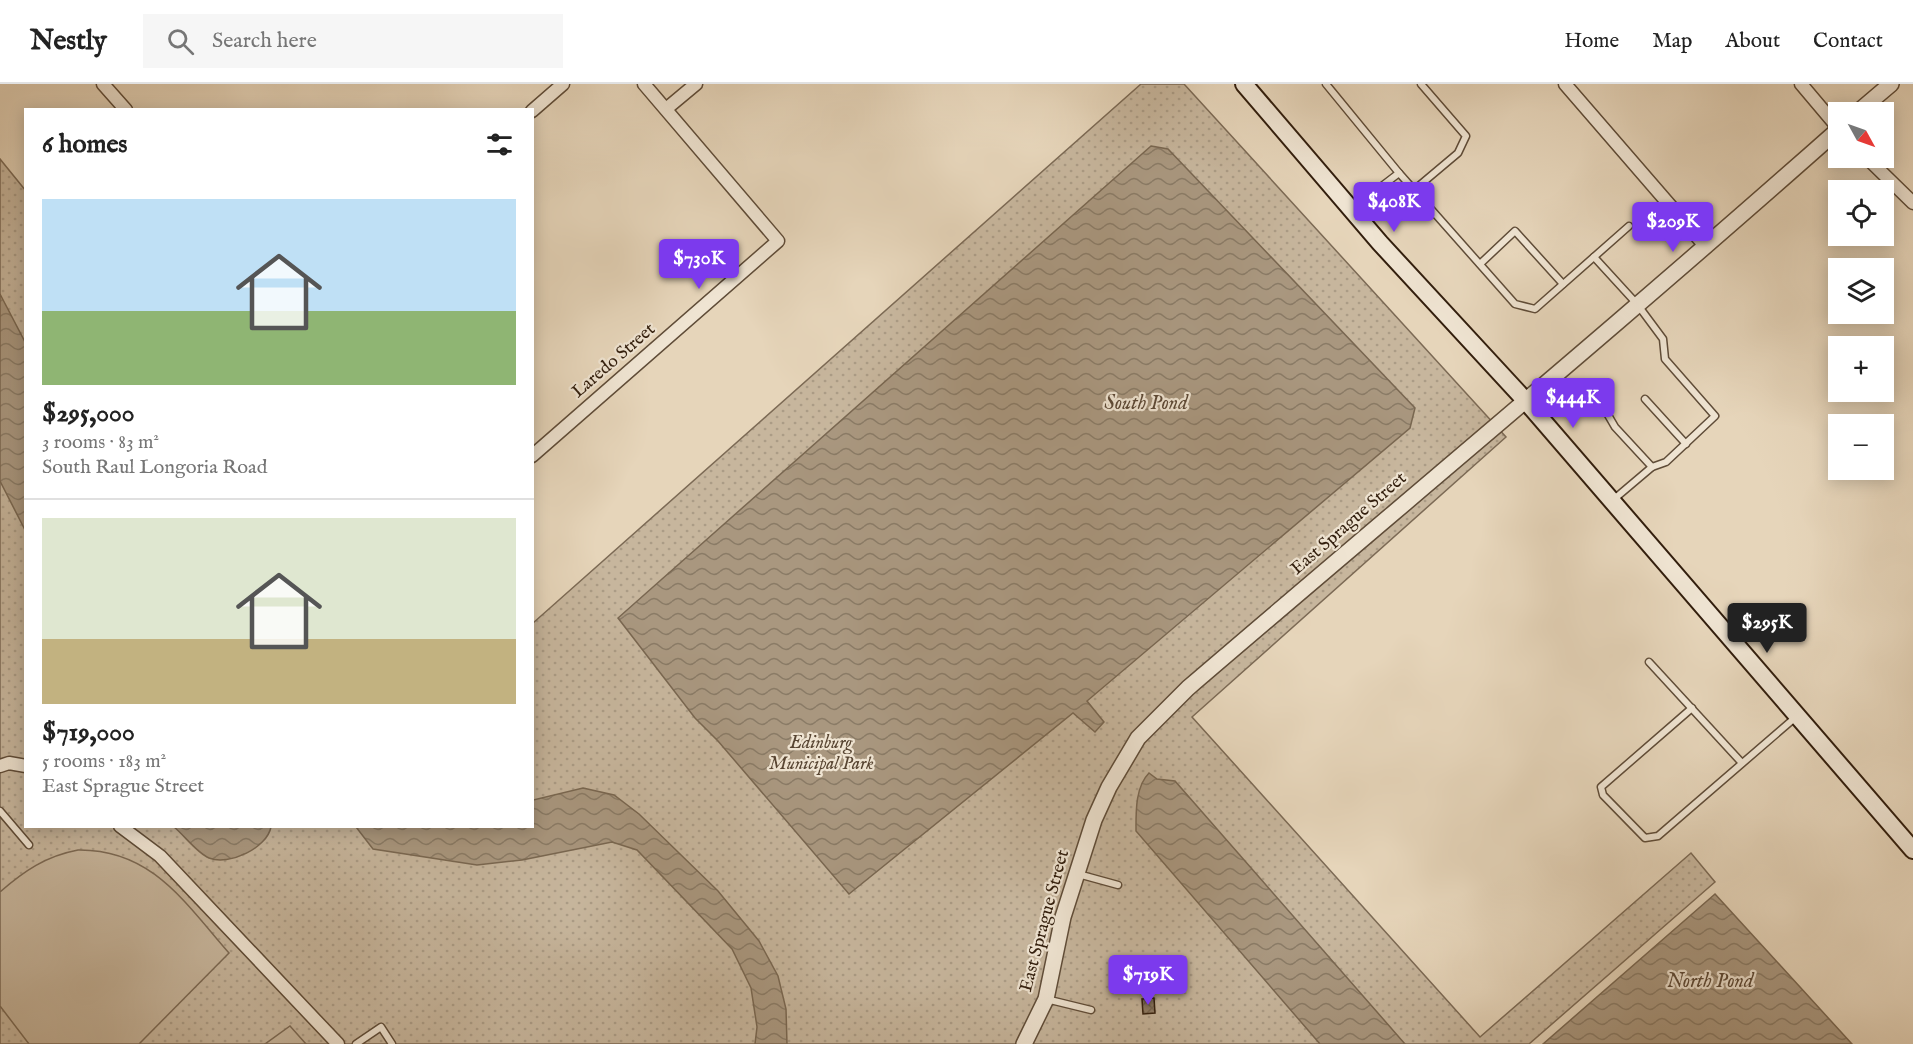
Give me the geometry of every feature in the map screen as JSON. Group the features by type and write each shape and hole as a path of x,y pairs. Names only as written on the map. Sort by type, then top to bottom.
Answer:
{"main road":[{"path":"1244,84 1351,209 1524,399 1913,850"}],"street":[{"path":"103,84 124,108"},
{"path":"534,109 563,84"},
{"path":"644,84 666,109 696,84"},
{"path":"1564,84 1706,247"},
{"path":"1801,84 1828,116"},
{"path":"1870,102 1892,84"},
{"name":"Laredo Street","path":"534,454 778,241 666,109"},
{"name":"East Sprague Street","path":"1024,1044 1046,999 1063,917 1094,820 1108,787 1138,738 1188,688 1524,399 1706,247 1828,139"},
{"path":"1877,168 1913,203"},
{"path":"0,766 9,763 24,766"},
{"path":"123,828 160,856 338,1044"}],"lane":[{"path":"1326,84 1399,173 1515,304 1535,309 1629,226"},
{"path":"1414,190 1458,153 1466,136 1421,84"},
{"path":"1351,209 1399,173"},
{"path":"1480,264 1515,231 1563,284"},
{"path":"1594,257 1637,304 1663,339 1665,358 1715,416 1666,462 1652,467 1612,501"},
{"path":"1645,399 1686,444"},
{"path":"1604,408 1615,427 1652,467"},
{"path":"1649,662 1742,763"},
{"path":"1692,708 1601,787 1603,795 1630,826 1645,838 1658,836 1797,715"},
{"path":"0,811 29,845"},
{"path":"1077,873 1118,885"},
{"path":"1046,999 1091,1010"},
{"path":"356,1044 381,1027 392,1044"}],"green space":[{"name":"Edinburg Municipal Park","path":"1141,84 1184,84 1506,437 1192,717 1480,1037 1691,853 1715,882 1529,1044 0,1044 0,159 24,189 24,828 534,828 534,622"},
{"path":"78,850 104,852 127,859 147,869 181,898 229,953 139,1044 29,1044 0,1006 0,892 36,865"},
{"path":"290,1026 306,1044 265,1044"}],"water":[{"name":"South Pond","path":"1151,146 1168,149 1415,408 1410,428 1087,701 1104,722 1095,732 1073,713 849,894 718,741 695,718 618,618"},
{"path":"0,294 24,340 24,528 0,481"},
{"path":"1149,773 1157,779 1175,781 1405,1044 1320,1044 1136,831 1136,808 1139,793"},
{"path":"583,788 614,795 639,814 718,891 759,941 778,976 786,1009 787,1044 755,1044 757,1027 751,988 732,949 637,850 612,842 522,860 477,865 373,849 357,828 534,828 534,800"},
{"path":"175,828 271,828 268,835 255,848 236,857 217,860 200,852"},
{"name":"North Pond","path":"1715,894 1852,1044 1543,1044"}],"building":[{"path":"1154,998 1155,1013 1143,1014 1142,999"}]}
